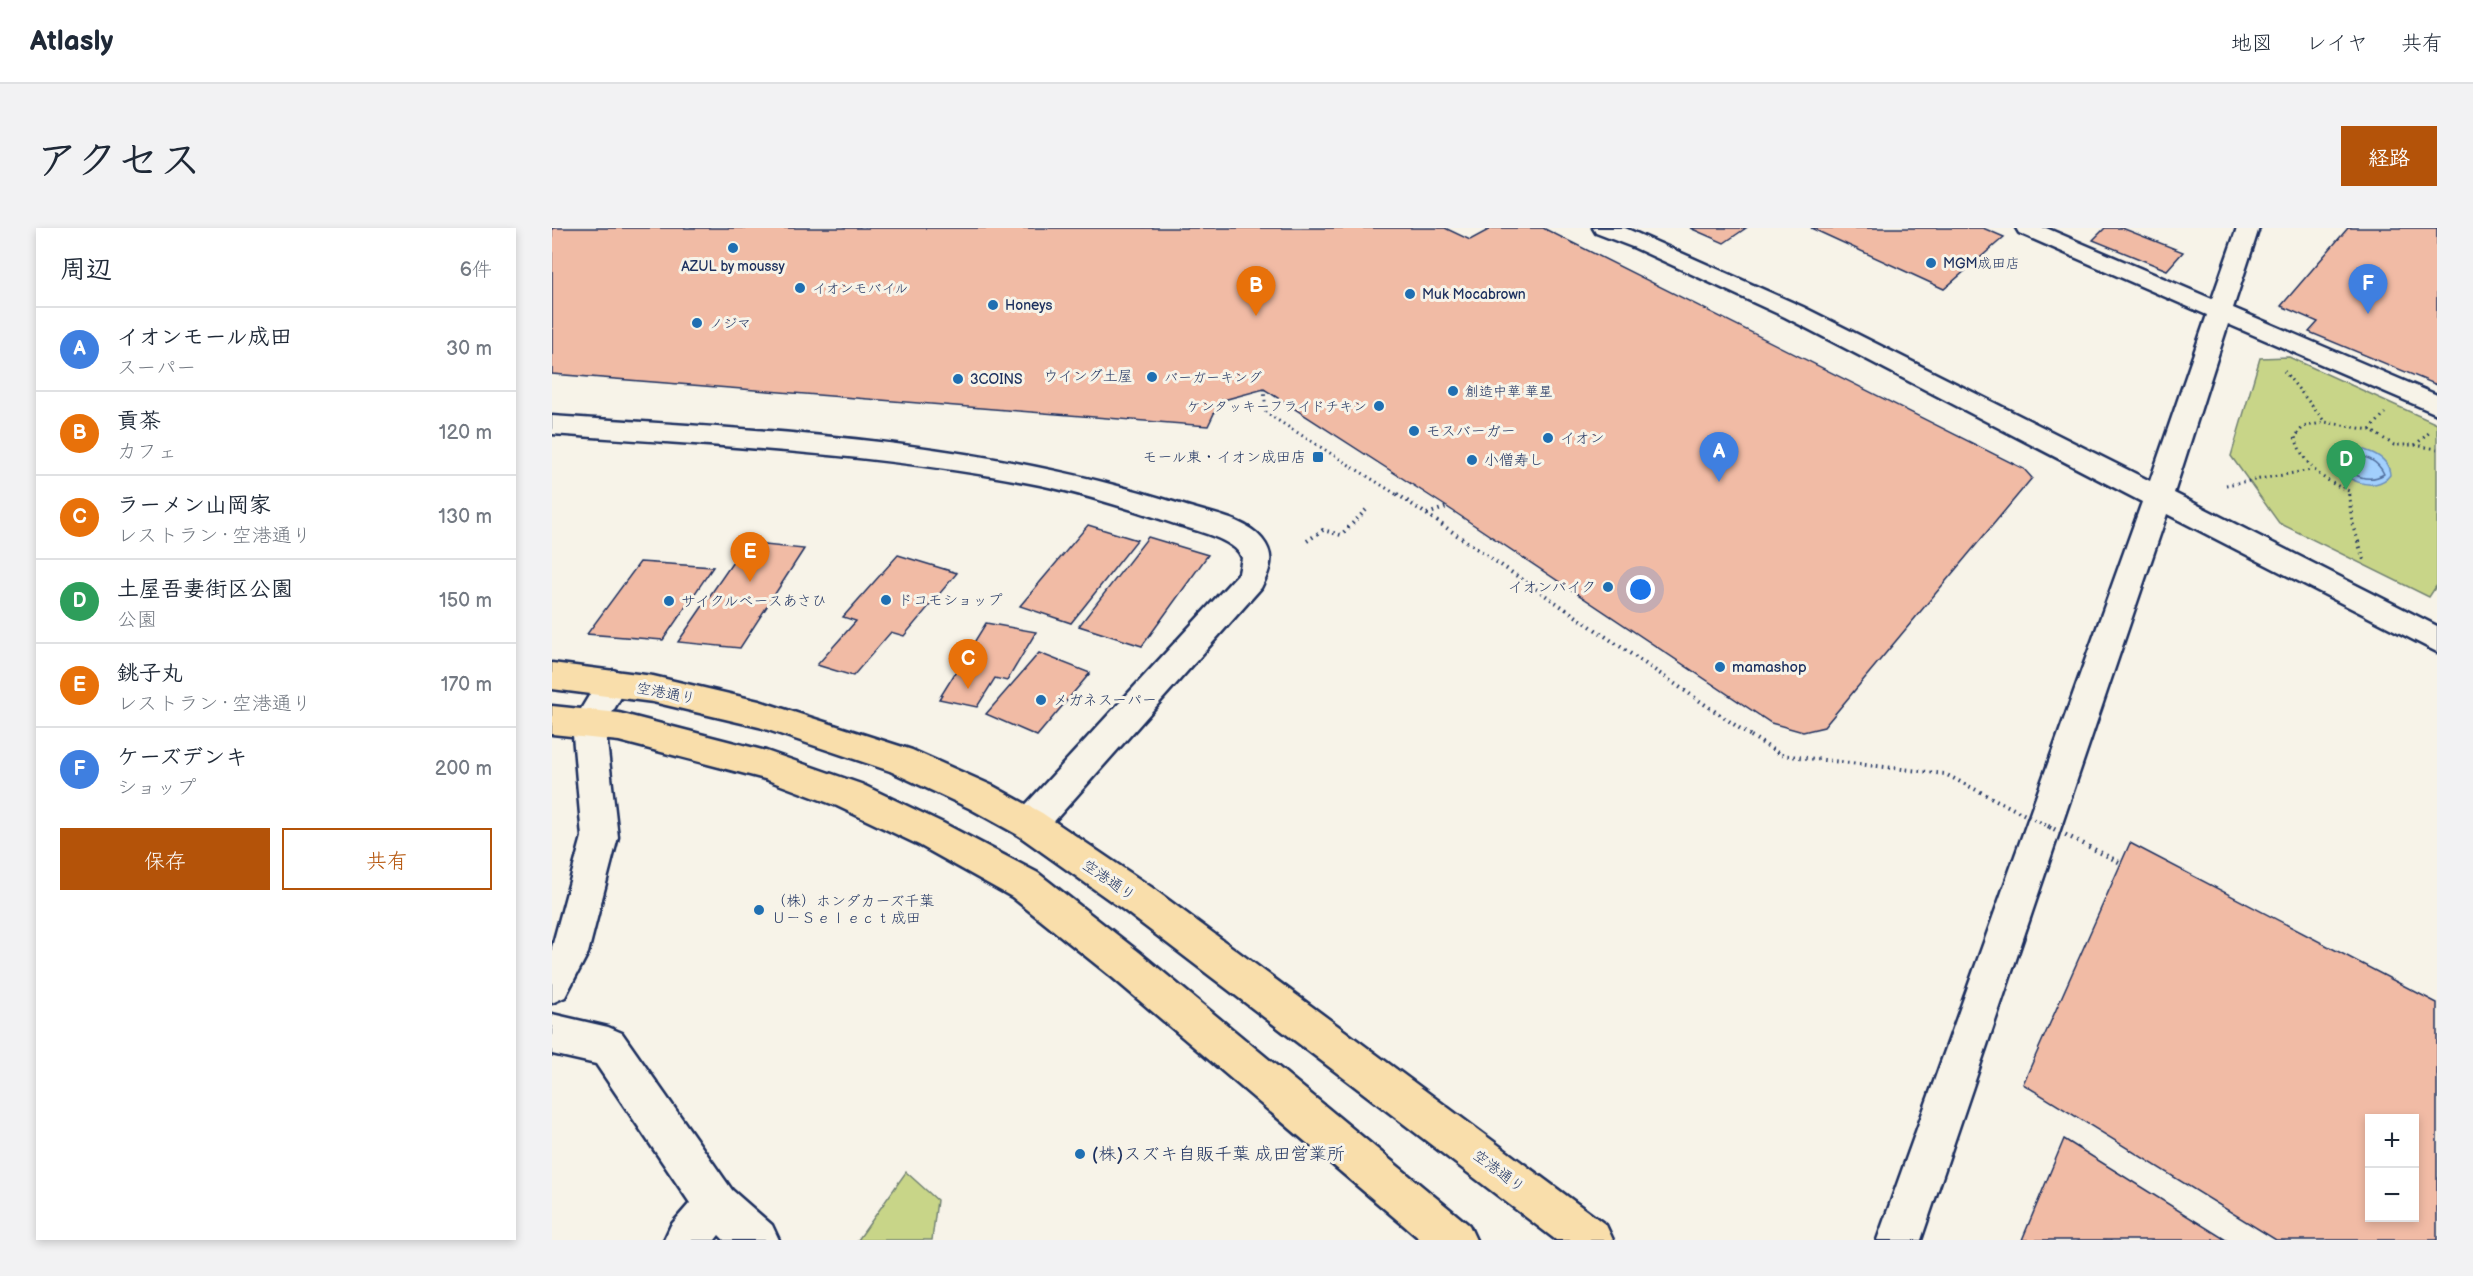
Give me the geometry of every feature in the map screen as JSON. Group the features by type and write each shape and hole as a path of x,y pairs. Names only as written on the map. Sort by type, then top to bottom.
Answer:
{"highway":[{"name":"空港通り","path":"552,676 613,683 687,696 759,714 900,760 981,797 1030,824 1138,899 1591,1240"},
{"path":"552,720 618,727 766,765 849,795 931,834 1024,885 1126,965 1454,1240"}],"street":[{"path":"1604,228 1643,243 1794,312 2437,640"},
{"path":"2027,228 2437,405"},
{"path":"1899,1240 2158,498 2222,312 2248,228"},
{"path":"552,425 895,453 1016,471 1091,488 1172,511 1245,540 1256,553 1257,565 1250,580 1030,824"},
{"path":"552,984 569,953 600,837 588,724 613,683"},
{"path":"552,1034 608,1047 717,1205 757,1240"},
{"path":"686,1240 717,1205"}],"path":[{"path":"2280,366 2325,422"},
{"path":"1264,389 1266,412 1426,515 1781,755 1945,774 2121,863"},
{"path":"2370,430 2381,418"},
{"path":"2365,563 2353,526 2349,491 2334,485 2311,470 2299,452 2295,437 2303,427 2325,422 2370,430 2394,445 2415,445 2437,449"},
{"path":"2415,445 2437,426"},
{"path":"2226,485 2311,470"},
{"path":"1426,515 1447,507"},
{"path":"1307,541 1323,530 1341,535 1366,510"}],"green space":[{"path":"2289,357 2437,424 2437,585 2429,597 2279,523 2231,456 2260,358"},
{"path":"906,1172 937,1200 932,1240 858,1240"}],"water":[{"path":"2342,447 2357,448 2379,456 2388,467 2390,475 2384,481 2376,484 2358,482 2350,478 2342,473 2331,460 2334,451"}],"building":[{"path":"552,228 1445,228 1470,240 1492,228 1543,228 2024,469 2032,478 1824,727 1803,732 1771,723 1447,507 1264,389 1220,401 1208,426 552,374"},
{"path":"1690,228 1746,228 1724,243"},
{"name":"MGM成田店","path":"1811,228 1983,228 2004,237 1944,289"},
{"path":"2105,228 2122,228 2183,252 2167,270 2093,240"},
{"path":"2348,228 2437,228 2437,385 2309,332 2318,322 2281,306"},
{"path":"1088,525 1137,540 1071,623 1020,606"},
{"path":"1148,537 1208,555 1142,646 1079,626"},
{"path":"746,543 804,549 740,648 678,642"},
{"path":"898,555 957,573 904,636 891,632 853,676 817,665 856,621 843,617"},
{"path":"640,562 713,567 663,640 587,634"},
{"path":"986,623 1036,632 1007,681 995,678 977,707 939,699"},
{"path":"1039,653 1090,673 1037,736 986,714"},
{"path":"2130,843 2437,1003 2437,1240 2276,1240 2023,1084"},
{"path":"2064,1139 2226,1240 2022,1240"}],"place":[{"name":"AZUL by moussy","path":"733,248"},
{"name":"MGM成田店","path":"1931,263"},
{"name":"イオンモバイル","path":"800,288"},
{"name":"Muk Mocabrown","path":"1410,294"},
{"name":"Honeys","path":"993,305"},
{"name":"ケーズデンキ","path":"2368,314"},
{"name":"貢茶","path":"1256,316"},
{"name":"ノジマ","path":"697,323"},
{"name":"バーガーキング","path":"1152,377"},
{"name":"3COINS","path":"958,379"},
{"name":"創造中華 華星","path":"1453,391"},
{"name":"ケンタッキーフライドチキン","path":"1379,406"},
{"name":"モスバーガー","path":"1414,431"},
{"name":"イオン","path":"1548,438"},
{"name":"モール東・イオン成田店","path":"1318,457"},
{"name":"小僧寿し","path":"1472,460"},
{"name":"イオンモール成田","path":"1719,482"},
{"name":"土屋吾妻街区公園","path":"2346,490"},
{"name":"銚子丸","path":"750,582"},
{"name":"イオンバイク","path":"1608,587"},
{"name":"ドコモショップ","path":"886,600"},
{"name":"サイクルベースあさひ","path":"669,601"},
{"name":"mamashop","path":"1720,667"},
{"name":"ラーメン山岡家","path":"968,689"},
{"name":"メガネスーパー","path":"1041,700"},
{"name":"（株）ホンダカーズ千葉 Ｕ－Ｓｅｌｅｃｔ成田","path":"759,910"},
{"name":"(株)スズキ自販千葉 成田営業所","path":"1080,1154"}],"district":[{"name":"ウイング土屋","path":"1088,376"}]}
